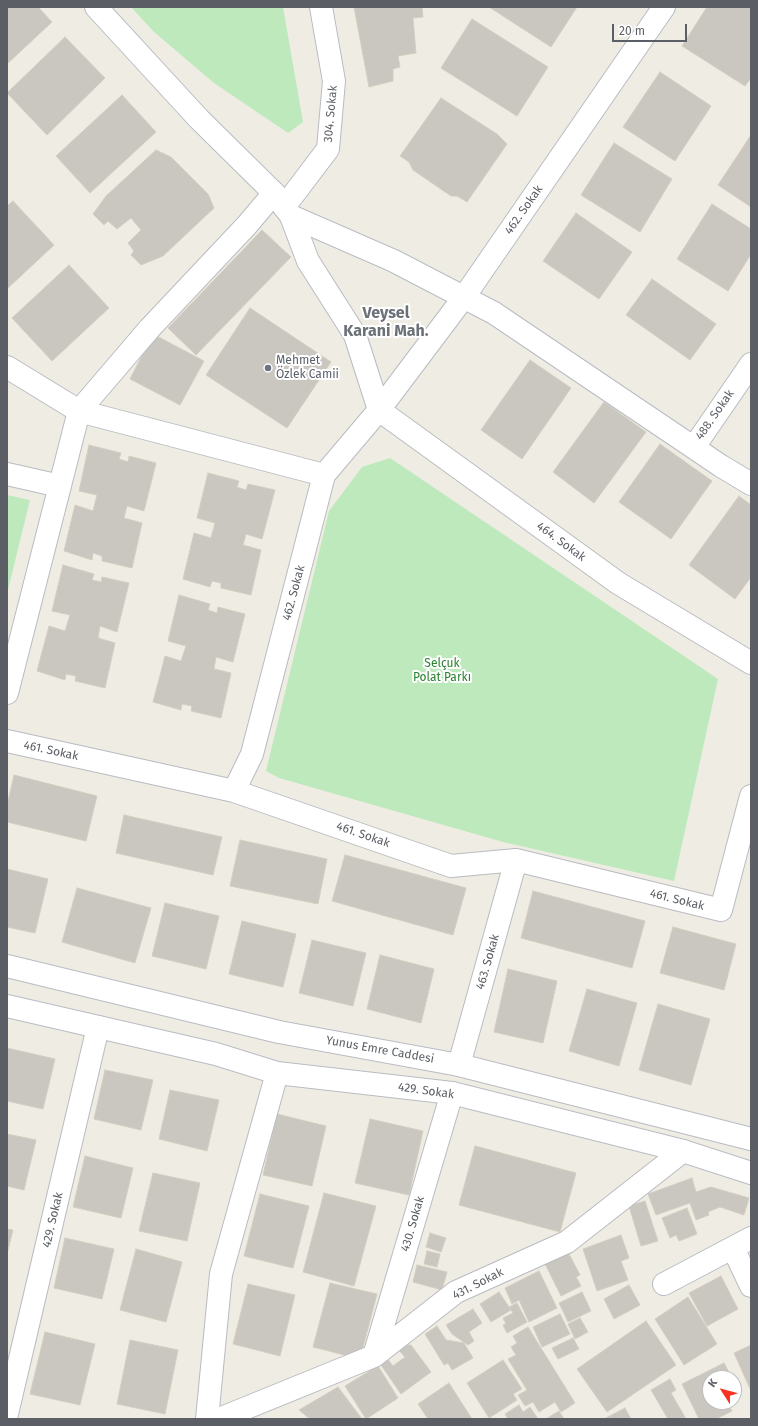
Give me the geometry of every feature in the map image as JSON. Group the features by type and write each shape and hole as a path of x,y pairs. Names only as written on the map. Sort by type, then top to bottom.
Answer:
{"street":[{"path":"96,7 199,120 283,205 494,313 751,484"},
{"name":"304. Sokak","path":"79,411 150,328 247,225 283,205 328,149 334,81 321,7"},
{"name":"462. Sokak","path":"234,791 252,754 324,475 379,410 464,297 664,7"},
{"path":"283,205 308,260 355,335 379,410"},
{"name":"488. Sokak","path":"694,447 751,364"},
{"path":"7,367 79,411 324,475"},
{"name":"464. Sokak","path":"379,410 618,583 751,662"},
{"path":"7,693 79,411"},
{"path":"7,474 60,486"},
{"name":"461. Sokak","path":"7,741 234,791 452,866 516,860 721,910 751,796"},
{"name":"463. Sokak","path":"459,1064 516,860"},
{"name":"Yunus Emre Caddesi","path":"7,966 279,1032 459,1064 751,1140"},
{"name":"429. Sokak","path":"7,1006 216,1054 277,1073 452,1093 683,1151 751,1173"},
{"name":"429. Sokak","path":"7,1414 98,1027"},
{"path":"207,1419 222,1274 277,1073"},
{"name":"430. Sokak","path":"374,1356 452,1093"},
{"name":"431. Sokak","path":"219,1419 374,1356 456,1292 567,1242 683,1151"},
{"path":"664,1284 742,1243 751,1286"}],"green space":[{"path":"131,7 283,7 303,122 288,133 214,83 153,31"},
{"name":"Selçuk Polat Parkı","path":"390,458 718,679 674,881 503,842 279,778 266,771 329,511 362,467"},
{"path":"7,495 30,500 7,594"}],"building":[{"path":"7,7 38,7 52,22 7,64"},
{"path":"354,7 422,7 423,17 413,18 416,53 398,56 400,67 393,69 393,81 369,87"},
{"path":"489,7 577,7 551,47"},
{"path":"707,7 751,7 751,78 745,86 682,46"},
{"path":"472,19 548,67 517,116 441,68"},
{"path":"65,37 105,78 47,135 7,93"},
{"path":"660,72 711,106 675,161 623,127"},
{"path":"122,95 156,132 90,193 56,156"},
{"path":"441,98 497,134 507,144 467,202 457,196 451,196 413,170 409,162 400,156"},
{"path":"751,135 751,207 718,185"},
{"path":"614,143 672,179 640,232 581,195"},
{"path":"156,150 171,157 208,194 214,208 163,256 141,265 131,255 134,251 128,243 141,230 131,218 117,229 108,221 104,225 93,214 106,196"},
{"path":"13,201 54,245 7,289 7,206"},
{"path":"712,204 751,229 751,254 728,291 677,259"},
{"path":"576,213 632,252 599,299 543,261"},
{"path":"262,230 291,257 196,355 168,328"},
{"path":"69,265 109,308 52,361 12,318"},
{"path":"652,279 716,324 690,360 626,315"},
{"name":"Mehmet Özlek Camii","path":"250,308 331,362 287,428 206,375"},
{"path":"153,334 204,361 180,405 130,379"},
{"path":"530,360 571,388 522,459 481,430"},
{"path":"604,402 646,432 594,503 553,472"},
{"path":"660,444 712,481 671,539 619,502"},
{"path":"89,445 121,453 119,459 128,462 129,456 156,463 144,511 127,506 124,518 142,523 132,568 102,561 102,556 93,553 92,560 64,551 75,505 93,511 97,495 79,491"},
{"path":"208,473 239,481 237,487 246,490 248,484 275,490 262,539 246,534 243,545 261,550 251,595 221,588 221,583 212,581 210,587 183,579 194,533 211,538 215,523 197,518"},
{"path":"739,496 751,505 751,577 735,599 689,565"},
{"path":"63,565 94,574 92,580 101,582 102,577 129,583 117,632 100,626 98,638 115,643 105,688 75,681 76,676 66,674 65,680 37,671 49,626 65,631 70,615 52,611"},
{"path":"179,595 210,604 208,610 217,613 218,607 245,614 233,662 216,657 214,669 231,673 221,718 191,711 192,706 182,704 181,710 153,702 165,656 181,661 186,646 168,641"},
{"path":"14,775 97,796 86,841 7,822 7,806"},
{"path":"124,815 222,837 213,875 116,853"},
{"path":"240,840 327,859 318,904 230,886"},
{"path":"345,855 466,888 453,935 332,901"},
{"path":"7,869 48,879 35,933 7,927"},
{"path":"77,888 151,908 135,963 62,942"},
{"path":"533,891 645,921 632,968 521,938"},
{"path":"165,903 219,916 206,969 152,956"},
{"path":"242,921 296,934 283,987 229,974"},
{"path":"673,927 736,944 724,990 660,973"},
{"path":"312,940 366,953 353,1006 299,993"},
{"path":"380,955 434,969 421,1023 367,1009"},
{"path":"508,969 557,981 543,1043 494,1032"},
{"path":"587,989 637,1003 619,1066 569,1051"},
{"path":"658,1004 710,1019 691,1085 639,1070"},
{"path":"7,1048 55,1059 43,1109 7,1101"},
{"path":"105,1070 153,1080 141,1130 94,1119"},
{"path":"170,1090 219,1100 207,1151 159,1139"},
{"path":"277,1114 326,1126 312,1186 263,1175"},
{"path":"370,1119 423,1131 409,1195 355,1183"},
{"path":"7,1134 36,1140 24,1190 7,1186"},
{"path":"475,1146 576,1173 560,1232 459,1205"},
{"path":"85,1156 133,1168 121,1218 73,1207"},
{"path":"153,1173 200,1183 187,1241 139,1231"},
{"path":"692,1178 696,1192 711,1187 749,1198 744,1215 720,1207 708,1212 709,1215 696,1220 690,1203 656,1215 648,1194"},
{"path":"324,1193 376,1206 354,1286 303,1272"},
{"path":"260,1194 309,1206 293,1268 244,1256"},
{"path":"645,1201 658,1241 641,1246 629,1206"},
{"path":"687,1208 697,1234 679,1241 676,1235 670,1238 662,1218"},
{"path":"7,1229 13,1230 7,1254"},
{"path":"430,1233 446,1238 441,1252 426,1247"},
{"path":"621,1235 629,1258 621,1261 628,1280 597,1291 583,1249"},
{"path":"65,1238 114,1249 102,1299 54,1288"},
{"path":"136,1249 182,1262 166,1322 120,1310"},
{"path":"427,1251 440,1254 437,1267 424,1264"},
{"path":"568,1252 580,1275 576,1277 581,1286 561,1296 545,1264"},
{"path":"417,1265 447,1272 442,1290 413,1282"},
{"path":"539,1271 557,1308 529,1322 519,1300 512,1304 505,1288"},
{"path":"721,1276 738,1309 707,1326 689,1293"},
{"path":"330,1283 377,1294 360,1359 313,1347"},
{"path":"248,1284 295,1295 280,1356 233,1344"},
{"path":"629,1285 640,1305 614,1319 604,1299"},
{"path":"499,1292 511,1310 491,1322 480,1304"},
{"path":"582,1292 591,1311 568,1322 559,1303"},
{"path":"688,1297 717,1344 684,1365 655,1319"},
{"path":"517,1303 527,1322 507,1333 503,1325 506,1324 503,1318 513,1313 509,1307"},
{"path":"473,1309 482,1323 469,1332 474,1341 468,1345 452,1334 446,1325"},
{"path":"560,1314 570,1334 542,1347 533,1327"},
{"path":"580,1318 588,1332 575,1339 568,1324"},
{"path":"646,1321 676,1365 607,1412 577,1369"},
{"path":"437,1326 446,1340 464,1343 473,1358 452,1370 448,1363 444,1365 425,1334"},
{"path":"528,1327 575,1403 561,1412 555,1402 539,1412 533,1402 525,1406 518,1395 527,1390 508,1359 516,1355 511,1347 517,1343 513,1336"},
{"path":"45,1332 95,1344 80,1405 30,1394"},
{"path":"573,1338 579,1349 558,1359 552,1348"},
{"path":"130,1340 178,1350 165,1414 117,1404"},
{"path":"403,1345 411,1345 431,1372 401,1394 381,1365 382,1359 386,1357 393,1366 405,1357 397,1348"},
{"path":"751,1345 751,1391 742,1370 734,1353"},
{"path":"503,1360 522,1389 513,1394 517,1400 489,1418 467,1383"},
{"path":"724,1363 728,1370 710,1370"},
{"path":"378,1366 398,1398 366,1419 345,1386"},
{"path":"702,1374 702,1410 732,1411 716,1419 699,1419 682,1384"},
{"path":"670,1379 676,1390 671,1393 686,1419 668,1419 651,1390"},
{"path":"449,1383 472,1419 428,1419 418,1404"},
{"path":"338,1387 362,1419 310,1419 299,1410"},
{"path":"519,1405 523,1412 530,1407 538,1419 508,1419 505,1414"},
{"path":"625,1408 631,1419 604,1419"},
{"path":"559,1411 564,1419 546,1419"}],"place":[{"name":"Mehmet Özlek Camii","path":"268,368"}],"district":[{"name":"Veysel Karani Mah.","path":"386,323"}]}
